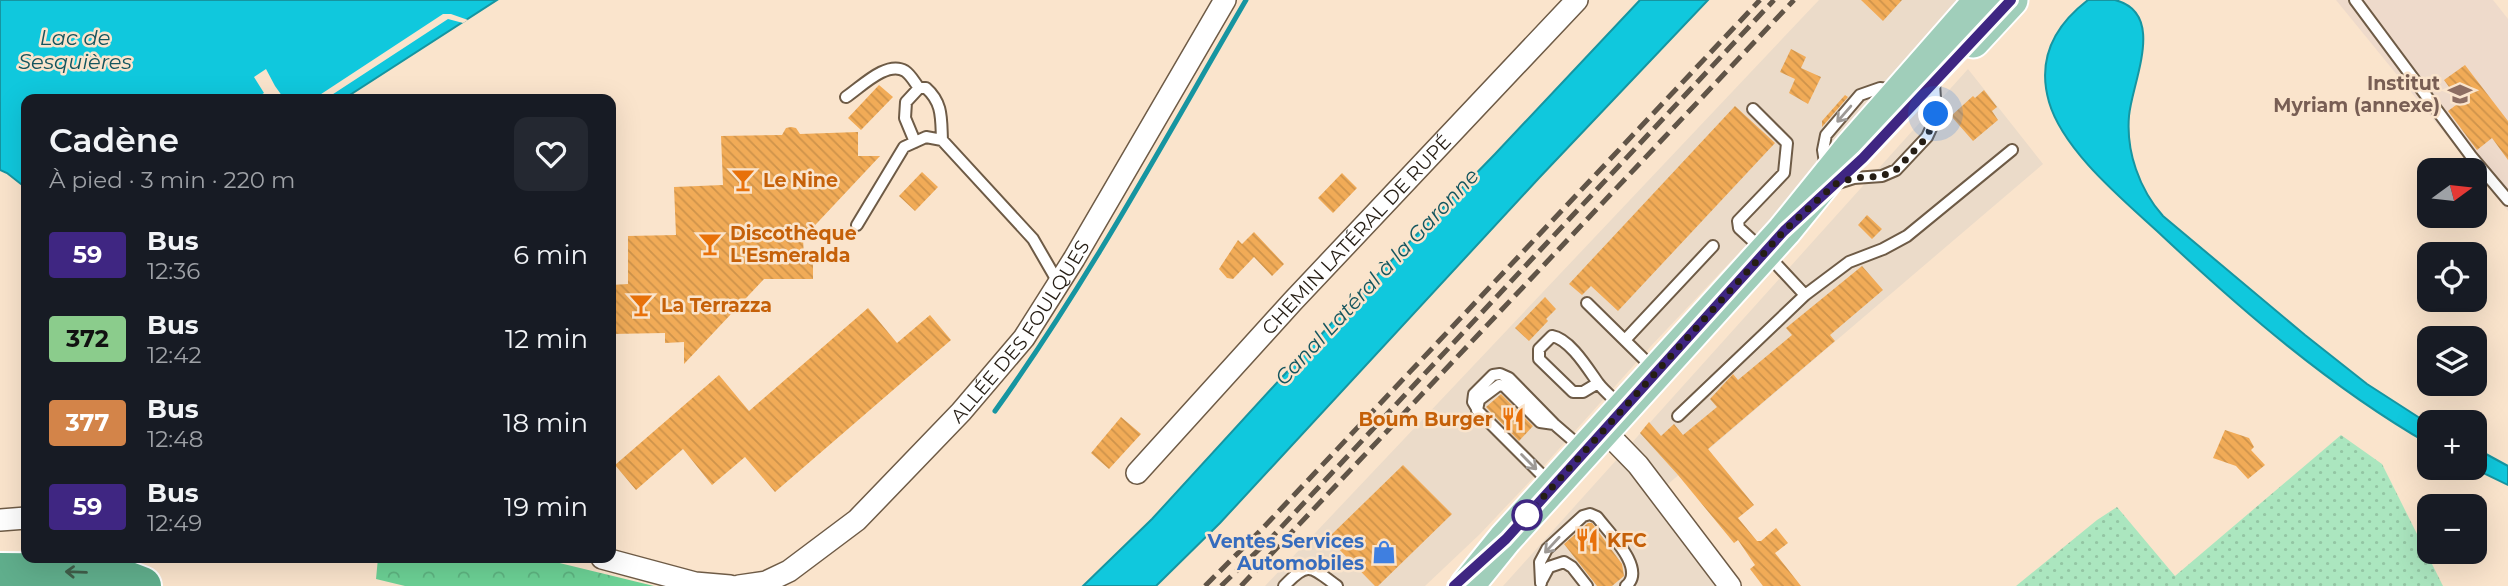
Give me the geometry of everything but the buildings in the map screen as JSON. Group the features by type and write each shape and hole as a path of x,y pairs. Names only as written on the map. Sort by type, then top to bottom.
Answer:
{"highway":[{"path":"0,572 108,573 142,586"}],"main road":[{"path":"1467,586 1553,486 1831,181 1902,90 1981,0"},
{"path":"1831,181 1863,158 2011,0"},
{"path":"1455,586 1506,539"}],"street":[{"name":"ALLÉE DES FOULQUES","path":"739,586 766,582 789,571 857,520 961,412 1024,338 1059,284 1225,0"},
{"name":"CHEMIN LATÉRAL DE RUPÉ","path":"1137,473 1293,301 1577,0"},
{"path":"1604,430 1638,465 1730,586"},
{"path":"0,520 21,518"},
{"path":"616,562 695,583 730,586"}],"lane":[{"path":"2355,0 2471,156 2508,200"},
{"path":"846,97 887,70 897,68 908,72 919,88"},
{"path":"915,142 905,118 906,102 919,88 926,88 935,96 941,113 942,140"},
{"path":"1753,109 1787,143 1784,173 1738,220 1739,228 1774,241 1805,295"},
{"path":"857,225 904,147 926,137 942,140 1033,239 1059,284"},
{"path":"1678,416 1805,295 1849,262 1907,236 2012,150"},
{"path":"1625,340 1713,246"},
{"path":"1587,303 1657,372"},
{"path":"1553,486 1477,410 1473,402 1474,394 1493,375 1500,374 1509,378 1554,424 1604,430 1598,383 1590,368 1560,337 1552,336 1539,349 1539,359 1573,392 1583,392 1598,383"},
{"path":"1542,585 1540,562 1547,549 1583,516 1590,514 1597,517 1632,563 1632,582 1626,586"},
{"path":"1542,585 1549,567 1564,562 1572,567 1587,586"},
{"path":"1284,586 1306,567 1313,568 1337,586"}],"shaded area":[{"path":"1819,0 1967,0 1803,185 1651,346 1533,478 1480,534 1425,586 1265,586"},
{"name":"Institut Myriam (annexe)","path":"2336,0 2493,0 2508,19 2508,211 2487,185 2487,158 2465,158"},
{"path":"1968,69 2043,164 1654,496 1723,586 1503,586"}],"green space":[{"path":"2341,435 2382,464 2417,534 2417,564 2432,564 2443,586 2016,586 2117,507 2175,576"},
{"path":"378,563 560,563 654,586 405,586 376,579"}],"water":[{"name":"Lac de Sesquières","path":"0,0 497,0 351,94 21,94 21,184 0,170"},
{"name":"Canal Latéral à la Garonne","path":"1640,0 1708,0 1539,178 1220,523 1156,586 1083,586 1152,519 1350,303"},
{"path":"2088,0 2115,0 2131,7 2140,19 2143,50 2129,116 2130,143 2141,182 2163,216 2367,384 2417,416 2417,437 2356,398 2253,318 2127,204 2080,155 2056,120 2049,102 2045,72 2051,45 2076,10"},
{"path":"2487,455 2508,466 2508,485 2487,475"}],"pier":[{"path":"443,14 468,20 463,23 448,19 333,94 321,94"},
{"path":"266,69 281,94 262,94 254,77"}],"waterway":[{"path":"995,411 1094,260 1246,0"}],"railway":[{"path":"1205,586 1263,528 1760,0"},
{"path":"1221,586 1273,536 1774,0"},
{"path":"1241,586 1794,0"}],"bus line":[{"name":"59","path":"1454,586 1506,539 1784,231 1863,158 2011,0"}],"place":[{"name":"Institut Myriam (annexe)","path":"2460,94"},
{"name":"Le Nine","path":"743,180"},
{"name":"Discothèque L'Esmeralda","path":"710,244"},
{"name":"La Terrazza","path":"641,305"},
{"name":"Boum Burger","path":"1513,419"},
{"name":"KFC","path":"1587,540"},
{"name":"Ventes Services Automobiles","path":"1384,552"}],"route":[{"path":"1527,515 1784,231 1835,184 1854,178 1882,176 1896,170 1927,137 1936,114"}]}
